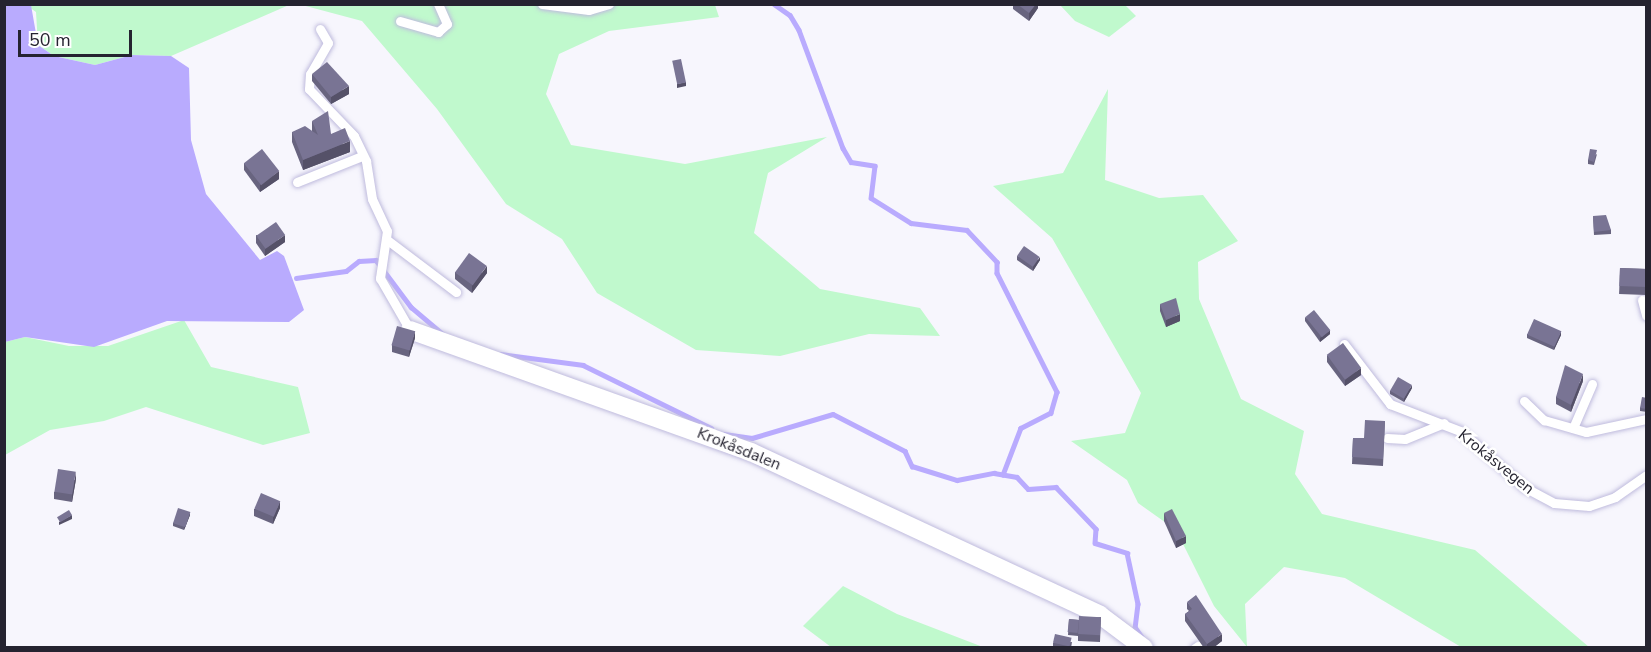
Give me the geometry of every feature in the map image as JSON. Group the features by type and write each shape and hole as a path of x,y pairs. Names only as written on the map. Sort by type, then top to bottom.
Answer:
{"street":[{"name":"Krokåsdalen","path":"410,330 751,452 1100,615 1144,648"}],"lane":[{"path":"400,21 438,32 447,24 438,4"},
{"path":"542,4 589,10 609,4"},
{"name":"Krokåsdalen","path":"320,29 328,43 310,74 309,90 354,136 386,239 380,278 410,330"},
{"path":"297,182 362,156"},
{"path":"386,239 456,292"},
{"path":"1642,300 1647,315"},
{"name":"Krokåsvegen","path":"1344,344 1390,404 1444,423 1524,487 1554,502 1589,506 1615,497 1647,475"},
{"path":"1573,428 1592,384"},
{"path":"1524,400 1544,420 1586,432 1647,419"},
{"name":"Krokåsvegen","path":"1387,438 1405,439 1444,423"}],"green space":[{"path":"26,5 289,5 171,56 132,55 95,65 54,56 38,45 36,12"},
{"path":"302,5 715,5 719,17 609,31 559,54 546,94 571,145 685,164 827,137 768,173 754,233 820,289 920,308 940,336 869,334 780,356 696,350 597,293 562,239 506,204 437,109 362,21"},
{"path":"1060,5 1125,5 1136,16 1109,37 1075,21"},
{"path":"1108,89 1105,180 1159,198 1203,195 1238,241 1198,262 1199,299 1241,399 1304,431 1295,474 1322,514 1475,550 1589,647 1461,647 1345,578 1284,567 1245,604 1247,647 1214,606 1176,530 1138,503 1127,480 1071,441 1125,433 1141,393 1052,238 993,186 1063,173"},
{"path":"184,320 211,367 298,387 310,433 263,445 146,407 104,421 50,430 5,455 5,342 25,337 69,346 108,346"},
{"path":"843,586 897,614 983,647 831,647 803,626"}],"shaded area":[{"path":"4,5 31,5 38,45 54,56 95,65 132,55 171,56 189,68 191,140 206,194 260,260 277,251 284,256 304,310 289,322 167,321 94,347 25,337 5,342"}],"building":[{"path":"1017,4 1036,4 1029,13"},
{"path":"681,59 686,82 677,84 672,61"},
{"path":"327,62 349,86 331,97 312,74"},
{"path":"328,111 331,134 345,128 350,141 303,160 292,132 305,126 318,135 312,121"},
{"path":"262,149 279,171 261,185 244,163"},
{"path":"1590,149 1597,150 1594,162 1588,160"},
{"path":"1606,215 1611,230 1594,232 1593,216"},
{"path":"276,222 285,235 266,249 256,236"},
{"path":"1024,246 1040,257 1033,267 1017,256"},
{"path":"469,253 487,266 473,285 455,272"},
{"path":"1620,268 1646,269 1646,287 1619,286"},
{"path":"1176,298 1180,314 1166,320 1160,304"},
{"path":"1314,310 1330,330 1322,337 1305,317"},
{"path":"1534,319 1561,331 1554,347 1527,335"},
{"path":"397,326 415,331 410,350 391,345"},
{"path":"1343,343 1361,368 1345,380 1327,355"},
{"path":"1565,365 1583,374 1571,405 1556,397"},
{"path":"1398,377 1412,385 1404,399 1390,391"},
{"path":"1642,397 1647,398 1647,409 1640,408"},
{"path":"1365,420 1385,421 1383,459 1352,457 1353,438 1364,438"},
{"path":"58,469 76,472 72,495 54,492"},
{"path":"261,493 280,501 274,517 254,509"},
{"path":"178,508 190,512 185,527 173,523"},
{"path":"1172,509 1186,536 1176,541 1164,513"},
{"path":"69,510 72,515 60,522 57,517"},
{"path":"1196,595 1222,634 1207,644 1185,614 1192,609 1187,602"},
{"path":"1079,616 1101,617 1100,635 1078,634"},
{"path":"1069,619 1079,620 1078,633 1068,632"},
{"path":"1055,634 1072,638 1070,647 1053,643"}],"waterway":[{"path":"774,4 790,15 799,30 843,148 851,162 875,166 871,198 911,223 967,230 997,262 997,273 1057,392 1051,413 1021,428 1003,475"},
{"path":"296,278 346,271 359,261 376,260 411,307 443,334"},
{"path":"501,354 583,365 711,428"},
{"path":"724,434 752,438 833,414 905,451 912,466 957,480 994,473 1017,477 1028,489 1056,487 1096,529 1095,543 1127,553 1138,604 1135,627 1142,637"}]}
